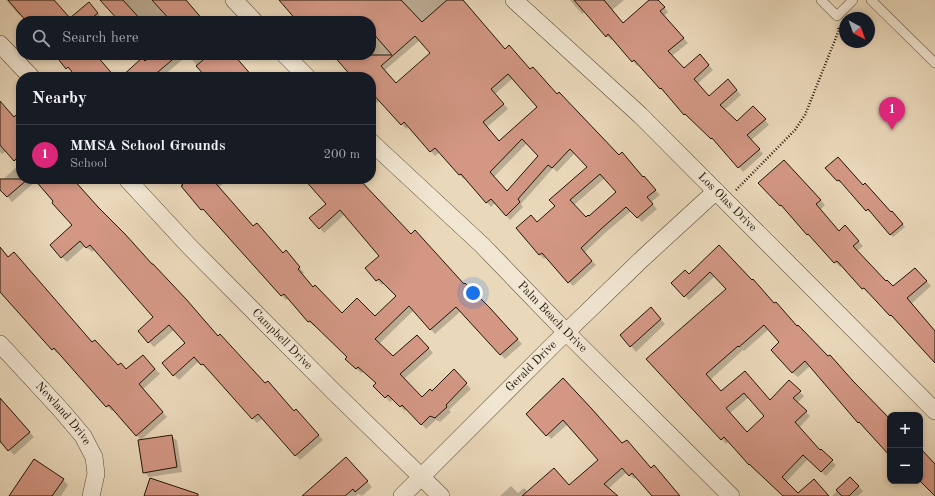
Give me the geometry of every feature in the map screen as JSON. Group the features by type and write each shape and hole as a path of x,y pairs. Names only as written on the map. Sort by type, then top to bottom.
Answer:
{"street":[{"path":"234,0 249,16"},
{"name":"Los Olas Drive","path":"514,0 640,115 935,411"},
{"path":"0,44 26,72"},
{"path":"290,60 302,72"},
{"name":"Palm Beach Drive","path":"376,147 482,245 566,332 730,496"},
{"name":"Campbell Drive","path":"131,184 189,246 440,496"},
{"name":"Gerald Drive","path":"402,496 642,258 721,196"},
{"name":"Newland Drive","path":"0,344 83,436 94,457 96,474 92,496"}],"lane":[{"path":"821,0 837,16 853,0"},
{"path":"871,0 935,63"}],"path":[{"path":"721,196 796,130 804,115 839,30 837,16"}],"building":[{"path":"8,0 54,0 68,16 22,16"},
{"path":"100,0 123,0 137,16 114,16"},
{"path":"152,0 186,0 200,16 166,16"},
{"path":"279,0 401,0 422,22 447,0 463,0 505,49 509,45 530,69 533,67 557,94 559,92 619,155 622,152 656,190 647,197 653,204 637,218 626,207 601,229 581,248 592,261 568,283 542,253 539,255 516,228 531,215 537,222 555,206 549,200 587,167 570,149 552,168 548,165 518,199 520,202 506,216 491,199 486,203 461,174 459,175 435,148 430,152 404,122 401,125 376,98 376,72 348,72 337,60 376,60 376,55 392,55 376,37 376,16 293,16","holes":["415,36 430,53 396,83 381,66","508,74 537,107 499,141 483,122 504,104 491,89","522,139 538,156 507,191 490,172","600,174 616,192 586,217 570,200"]},
{"path":"574,0 604,0 623,23 649,0 658,0 665,7 660,11 684,38 668,51 684,68 700,54 709,65 694,79 709,96 728,79 737,90 720,105 737,121 753,106 766,119 747,135 760,149 738,168 712,138 711,139 685,114 684,115 634,60 632,62 608,34 606,37"},
{"path":"89,2 98,13 94,16 72,16"},
{"path":"59,60 100,60 111,72 72,72 68,67 66,69"},
{"path":"140,60 172,60 158,72 127,72"},
{"path":"203,60 238,60 249,72 201,72 196,66"},
{"path":"0,101 14,117 16,115 16,159 14,161 0,145"},
{"path":"838,157 863,185 865,183 903,224 890,235 868,209 866,211 839,180 837,181 825,168"},
{"path":"784,160 821,200 816,204 839,231 845,225 859,241 853,246 886,281 887,280 893,286 915,268 927,281 907,298 935,331 935,363 891,315 890,316 864,288 862,289 837,261 834,263 781,205 780,206 758,183"},
{"path":"0,179 16,179 16,184 22,184 7,197 0,190"},
{"path":"38,184 77,184 186,299 218,336 220,334 265,383 268,381 294,411 296,409 319,435 295,456 258,414 252,419 203,364 201,365 194,357 173,376 162,363 185,343 169,325 148,343 138,331 153,317 90,245 86,248 80,241 61,258 50,245 72,225 52,203 53,201"},
{"path":"182,184 216,184 253,226 257,223 283,253 286,250 300,267 298,269 313,287 315,285 342,313 357,298 375,316 396,296 379,279 376,281 365,268 379,256 340,210 319,229 309,218 326,204 308,184 364,184 411,234 415,230 464,284 465,283 490,308 518,339 500,355 456,307 430,330 409,306 375,339 393,356 417,335 429,348 400,374 422,397 430,389 432,391 454,369 467,383 446,405 447,407 435,418 430,416 421,425 402,405 400,407 388,395 385,398 373,386 376,383 358,367 356,369 345,359 347,357 310,321 308,322 284,294 281,296 203,209 201,210 181,186 183,185"},
{"path":"719,245 752,280 753,279 774,303 776,302 797,326 798,325 828,356 830,355 887,416 887,453 859,422 858,423 805,361 792,373 771,350 779,342 764,325 706,374 721,391 745,371 770,400 789,380 801,391 793,398 807,411 795,422 820,450 821,449 833,460 821,472 803,455 782,477 798,493 814,479 829,496 783,496 749,465 724,437 721,440 646,359 726,289 710,272 684,297 671,283 685,270 689,274","holes":["744,393 764,416 747,432 726,408"]},
{"path":"0,247 8,257 14,252 92,342 95,340 118,365 121,363 126,369 143,355 155,369 139,384 163,412 136,436 109,405 106,407 54,348 52,350 0,292"},
{"path":"651,307 661,319 630,347 620,335"},
{"path":"563,378 622,443 627,440 651,468 654,465 680,496 652,496 632,473 629,476 622,468 604,484 618,496 522,496 554,468 569,485 598,460 563,420 546,436 526,414"},
{"path":"0,398 30,432 8,451 0,441"},
{"path":"172,435 177,467 143,473 138,440"},
{"path":"923,451 935,464 935,496 923,484"},
{"path":"346,457 368,481 355,492 353,489 345,496 302,496"},
{"path":"34,459 64,479 52,496 9,496"},
{"path":"850,477 859,486 849,496 842,496 836,490"},
{"path":"150,478 198,494 198,496 144,496"}],"place":[{"name":"MMSA School Grounds","path":"892,130"}]}
